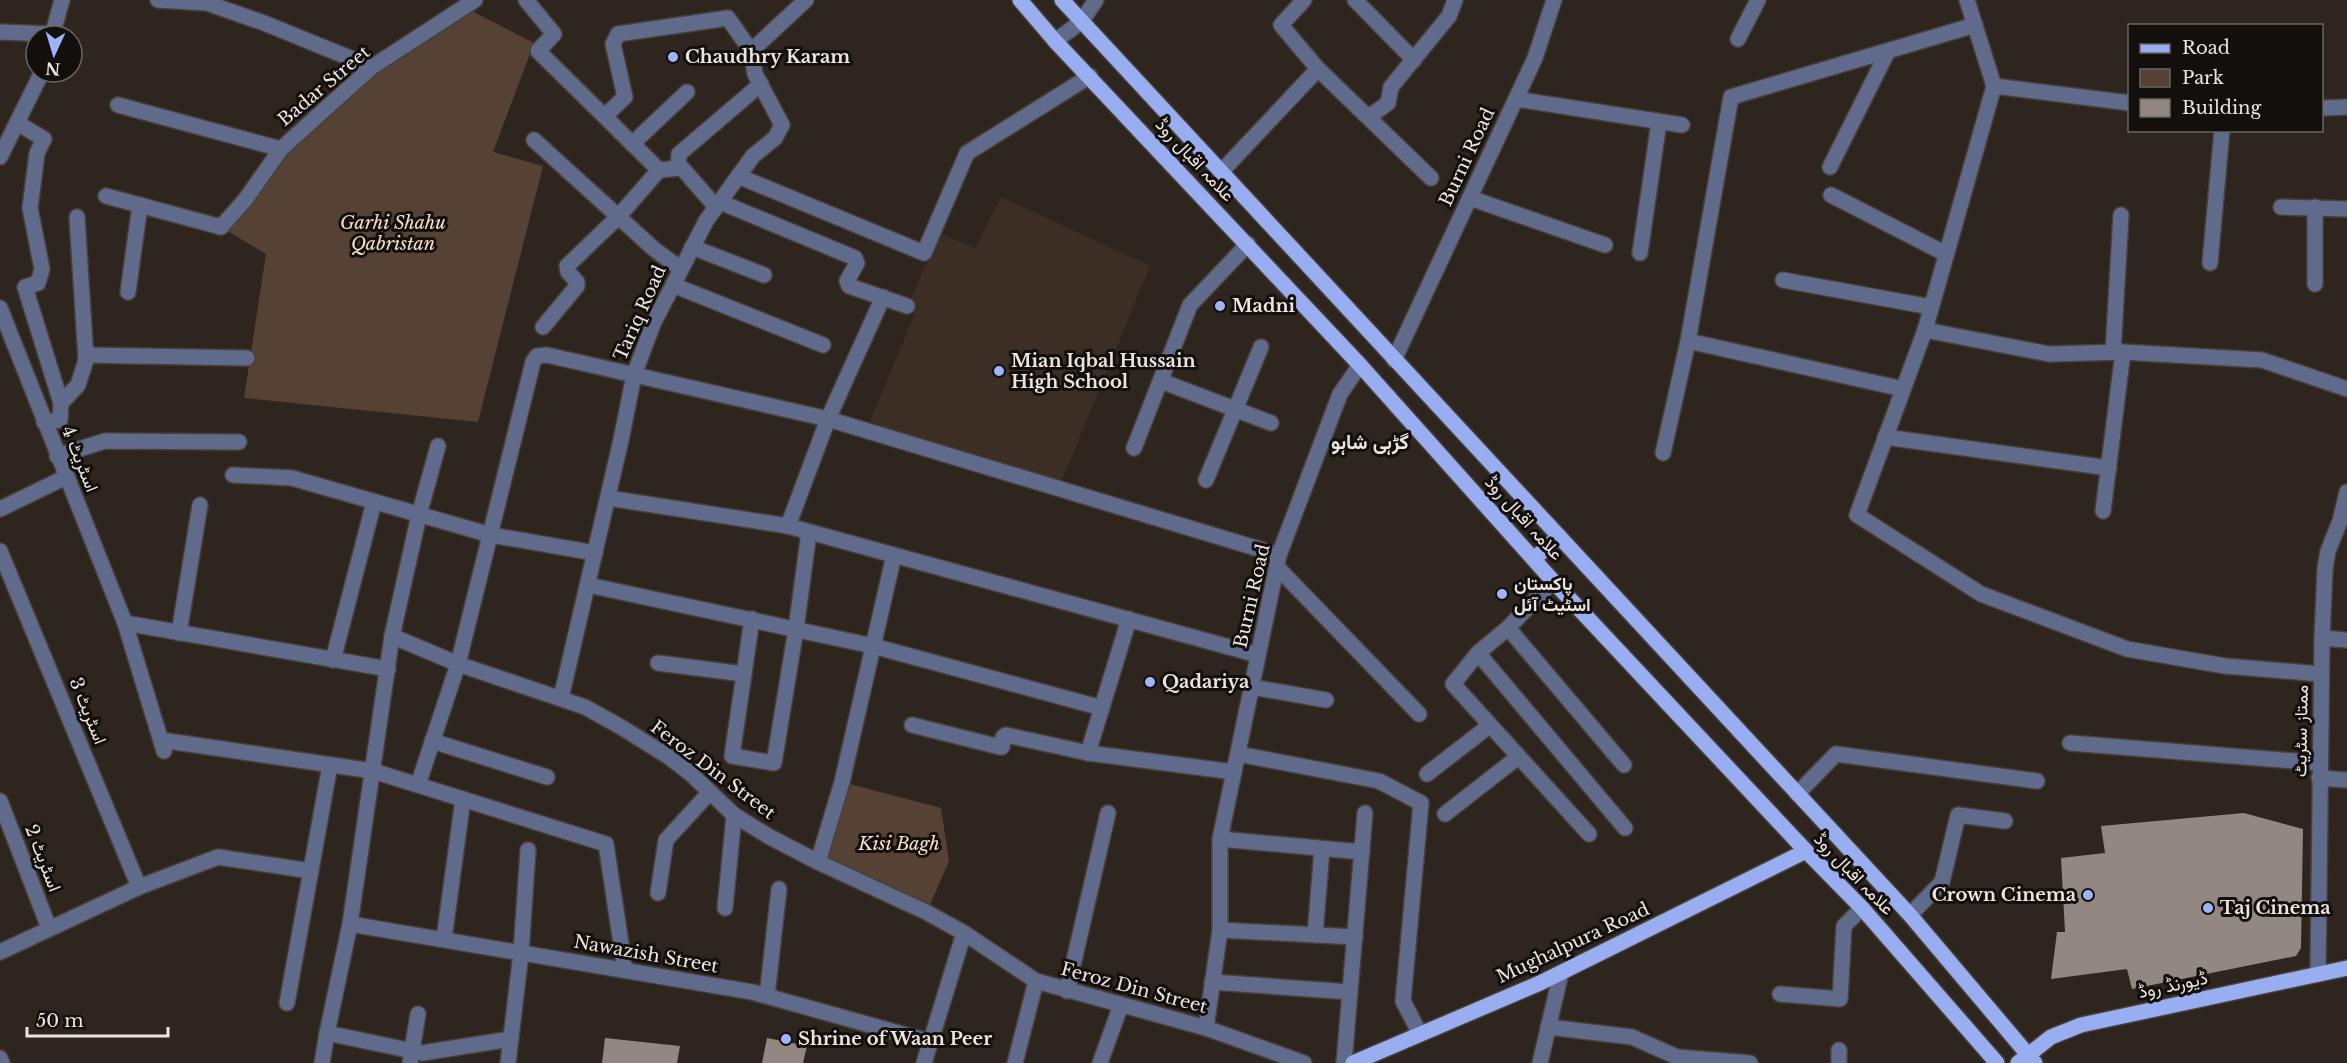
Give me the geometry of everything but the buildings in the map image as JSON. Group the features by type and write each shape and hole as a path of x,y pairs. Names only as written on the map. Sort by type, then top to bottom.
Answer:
{"main road":[{"name":"علامہ اقبال روڈ","path":"1020,0 1055,41 1360,365 1553,580 1806,852 1862,908 1997,1063"},
{"name":"علامہ اقبال روڈ","path":"1062,0 1910,915 2027,1060"},
{"path":"1534,559 1559,536"},
{"name":"Mughalpura Road","path":"1353,1063 1561,973 1806,852"},
{"name":"ڈیورنڈ روڈ","path":"2027,1060 2051,1037 2081,1025 2347,968"}],"street":[{"path":"55,24 62,0"},
{"path":"158,0 207,2 372,67"},
{"name":"Badar Street","path":"140,205 221,227 245,200 280,149 372,67 475,0"},
{"path":"526,0 554,34 538,51 659,170"},
{"path":"605,116 625,97 613,44 618,34 728,18 751,51 806,0"},
{"path":"1055,41 1081,22 1096,0"},
{"path":"1304,0 1281,25 1318,69 1431,178"},
{"path":"1355,0 1413,60"},
{"path":"1369,117 1388,103 1391,87 1449,16 1455,0"},
{"name":"Burni Road","path":"1394,360 1535,58 1554,0"},
{"path":"1738,39 1758,0"},
{"path":"1967,0 1994,86 1925,330 1857,515 1981,594 2127,649 2225,666 2321,674"},
{"path":"1663,453 1688,341 1731,97 1975,25"},
{"path":"0,32 24,33"},
{"name":"Tariq Road","path":"561,698 634,375 653,324 706,221 753,156 775,138 782,125 755,74 751,51"},
{"path":"1830,167 1888,51"},
{"path":"1221,171 1318,69"},
{"path":"738,176 924,253 967,153 1090,76"},
{"path":"0,158 36,84"},
{"path":"678,168 679,154 761,84"},
{"path":"1994,86 2128,103"},
{"path":"632,144 687,92"},
{"path":"1516,99 1682,125"},
{"path":"118,105 280,149"},
{"path":"2323,108 2347,107"},
{"path":"1640,253 1659,122"},
{"path":"17,123 44,139 37,153 30,208 42,269 38,283 25,287 61,403 60,420 44,422"},
{"path":"2210,263 2222,132"},
{"path":"534,140 654,249 681,269"},
{"path":"543,327 577,286 578,282 568,272 567,266 618,217 659,170 678,168 682,168 718,204 855,258 857,263 848,284 907,306"},
{"path":"1831,195 1946,254"},
{"path":"106,196 140,205 128,292"},
{"path":"1470,198 1605,245"},
{"path":"2281,207 2347,209"},
{"path":"2315,207 2315,284"},
{"path":"2103,512 2109,468 2118,352 2121,215"},
{"path":"61,403 78,386 86,355 77,217"},
{"path":"1134,448 1191,305 1248,244"},
{"path":"692,248 764,275"},
{"path":"1783,280 1931,307"},
{"path":"673,285 823,345"},
{"path":"788,526 828,419 883,297"},
{"name":"اسٹریٹ 4","path":"0,308 125,623 163,746 330,765"},
{"path":"1925,330 2049,354 2118,352 2262,360 2347,389"},
{"path":"1688,341 1903,389"},
{"path":"1206,480 1261,347"},
{"path":"86,355 247,358"},
{"path":"418,785 458,664 533,362 537,356 547,355 828,419 1278,561 1419,714"},
{"name":"Burni Road","path":"1206,1028 1220,930 1220,839 1278,561 1340,394 1360,365"},
{"path":"1161,381 1271,423"},
{"path":"1885,437 2109,468"},
{"path":"57,456 105,441 239,442"},
{"path":"322,1063 350,924 392,636 419,515 438,446"},
{"path":"233,475 292,478 491,535 595,553"},
{"path":"0,509 66,477"},
{"name":"ممتاز سٹریٹ","path":"2318,974 2322,638 2328,551 2343,521 2347,492"},
{"path":"608,498 788,526 1258,655"},
{"path":"333,660 374,502"},
{"path":"179,633 200,505"},
{"path":"752,619 732,756 774,763 809,532"},
{"name":"اسٹریٹ 3","path":"0,550 139,887"},
{"path":"818,862 842,782 894,555"},
{"path":"1553,580 1508,628 1478,653 1453,684 1589,834"},
{"path":"588,585 873,646 1102,708"},
{"path":"1088,753 1129,619"},
{"path":"125,623 388,669"},
{"path":"1508,628 1624,765"},
{"name":"Feroz Din Street","path":"392,636 458,664 585,707 669,757 734,815 768,836 926,912 964,933 1036,981 1206,1028 1304,1063"},
{"path":"2322,638 2347,640"},
{"path":"1478,653 1625,828"},
{"path":"658,663 744,674"},
{"path":"1252,687 1326,700"},
{"path":"912,726 1000,747 1002,747 1003,736 1006,735 1088,753 1234,772"},
{"path":"1427,774 1489,726"},
{"path":"432,741 547,777"},
{"path":"2070,743 2319,771 2347,780"},
{"path":"1238,754 1379,781 1421,803 1403,1001 1420,1034"},
{"path":"1797,794 1836,754 2037,781"},
{"path":"1445,814 1518,757"},
{"path":"288,1003 330,765 373,771 606,844 626,970"},
{"path":"658,893 666,840 710,792"},
{"path":"444,939 463,799"},
{"name":"اسٹریٹ 2","path":"0,801 49,928"},
{"path":"1067,991 1108,813"},
{"path":"1344,1063 1365,813"},
{"path":"725,908 734,815"},
{"path":"1910,915 1942,882 1958,815 2005,821"},
{"path":"1220,839 1362,852"},
{"path":"1315,935 1322,849"},
{"path":"508,1063 521,953 528,850"},
{"path":"0,952 139,887 218,857 311,871"},
{"path":"767,996 779,889"},
{"path":"1780,994 1840,999 1844,926 1862,908"},
{"name":"Nawazish Street","path":"350,924 767,996 931,1042"},
{"path":"1220,930 1355,937"},
{"path":"924,1063 964,933"},
{"path":"1540,1063 1561,973"},
{"path":"1016,1063 1036,981"},
{"path":"1212,982 1350,992"},
{"path":"1100,1063 1121,1005"},
{"path":"411,1057 418,1014"},
{"path":"1548,1027 1632,1037 1677,1057 1744,1063"},
{"path":"327,1033 411,1057 422,1053 511,1039"},
{"path":"0,1058 2,1063"}],"shaded area":[{"name":"Mian Iqbal Hussain High School","path":"1001,197 1150,266 1059,488 866,431 915,313 906,309 940,234 975,248"}],"green space":[{"name":"Garhi Shahu Qabristan","path":"464,7 534,43 493,152 543,166 478,422 244,398 266,254 221,227 281,149 372,67"},
{"name":"Kisi Bagh","path":"842,782 941,808 949,861 930,905 818,862"}],"place":[{"name":"Chaudhry Karam","path":"673,57"},
{"name":"Madni","path":"1220,306"},
{"name":"Mian Iqbal Hussain High School","path":"999,371"},
{"name":"پاکستان اسٹیٹ آئل","path":"1502,594"},
{"name":"Qadariya","path":"1150,682"},
{"name":"Crown Cinema","path":"2088,895"},
{"name":"Taj Cinema","path":"2208,908"},
{"name":"Shrine of Waan Peer","path":"786,1039"}],"district":[{"name":"گڑہی شاہو","path":"1370,442"}]}
